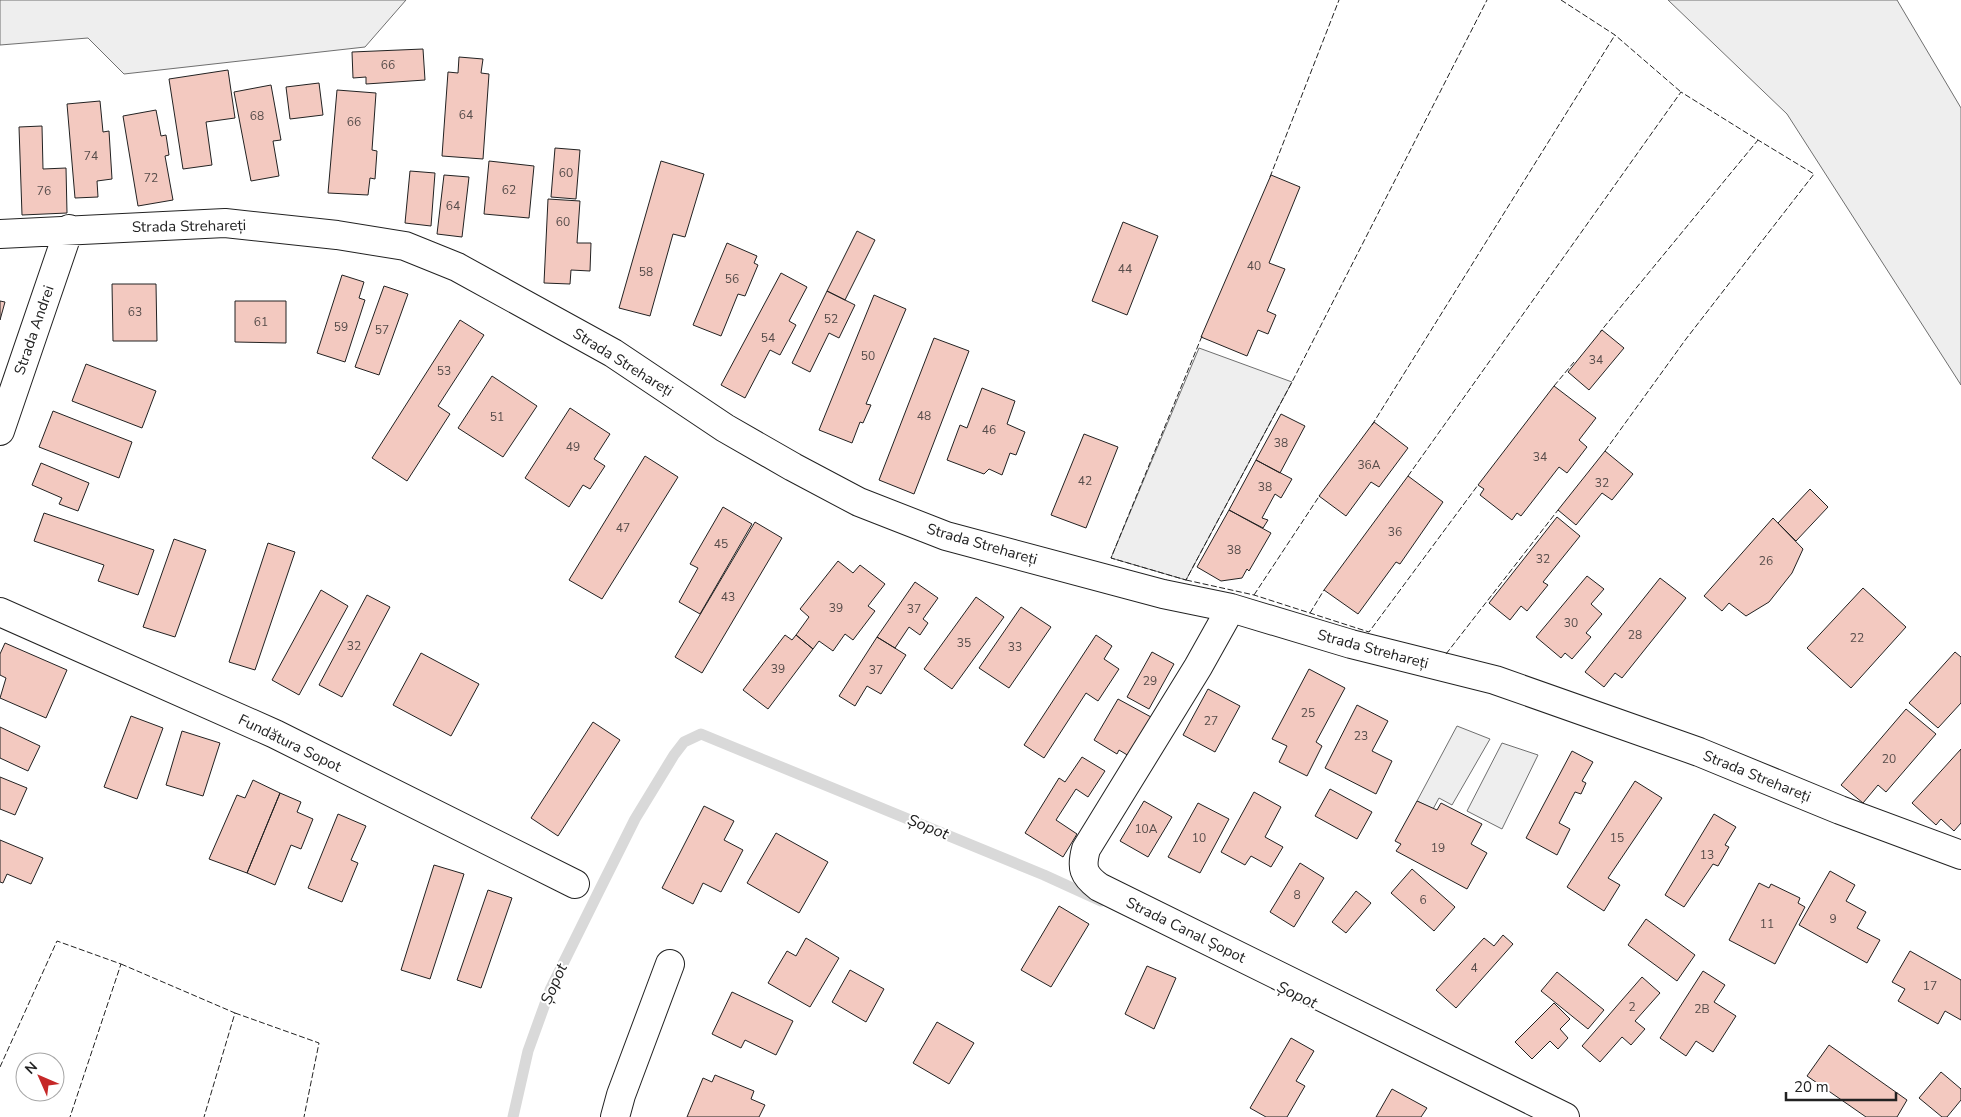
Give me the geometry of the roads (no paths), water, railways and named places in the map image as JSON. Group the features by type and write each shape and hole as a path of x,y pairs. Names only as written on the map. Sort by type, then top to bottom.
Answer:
{"street":[{"name":"Strada Strehareți","path":"0,234 69,229 225,223 337,235 405,246 457,268 613,353 725,428 859,502 946,536 1163,594 1231,608 1351,644 1494,680 1699,752 1840,810 1961,855"},
{"name":"Strada Andrei","path":"0,431 69,229"},
{"name":"Strada Canal Șopot","path":"1231,608 1198,667 1086,849 1083,861 1088,879 1108,891 1565,1117"},
{"name":"Fundătura Sopot","path":"0,612 275,734 575,884"},
{"path":"615,1117 621,1094 670,964"}],"waterway":[{"name":"Șopot","path":"513,1117 528,1051 550,990 635,819 684,742 701,734 1044,875 1101,901"}]}
